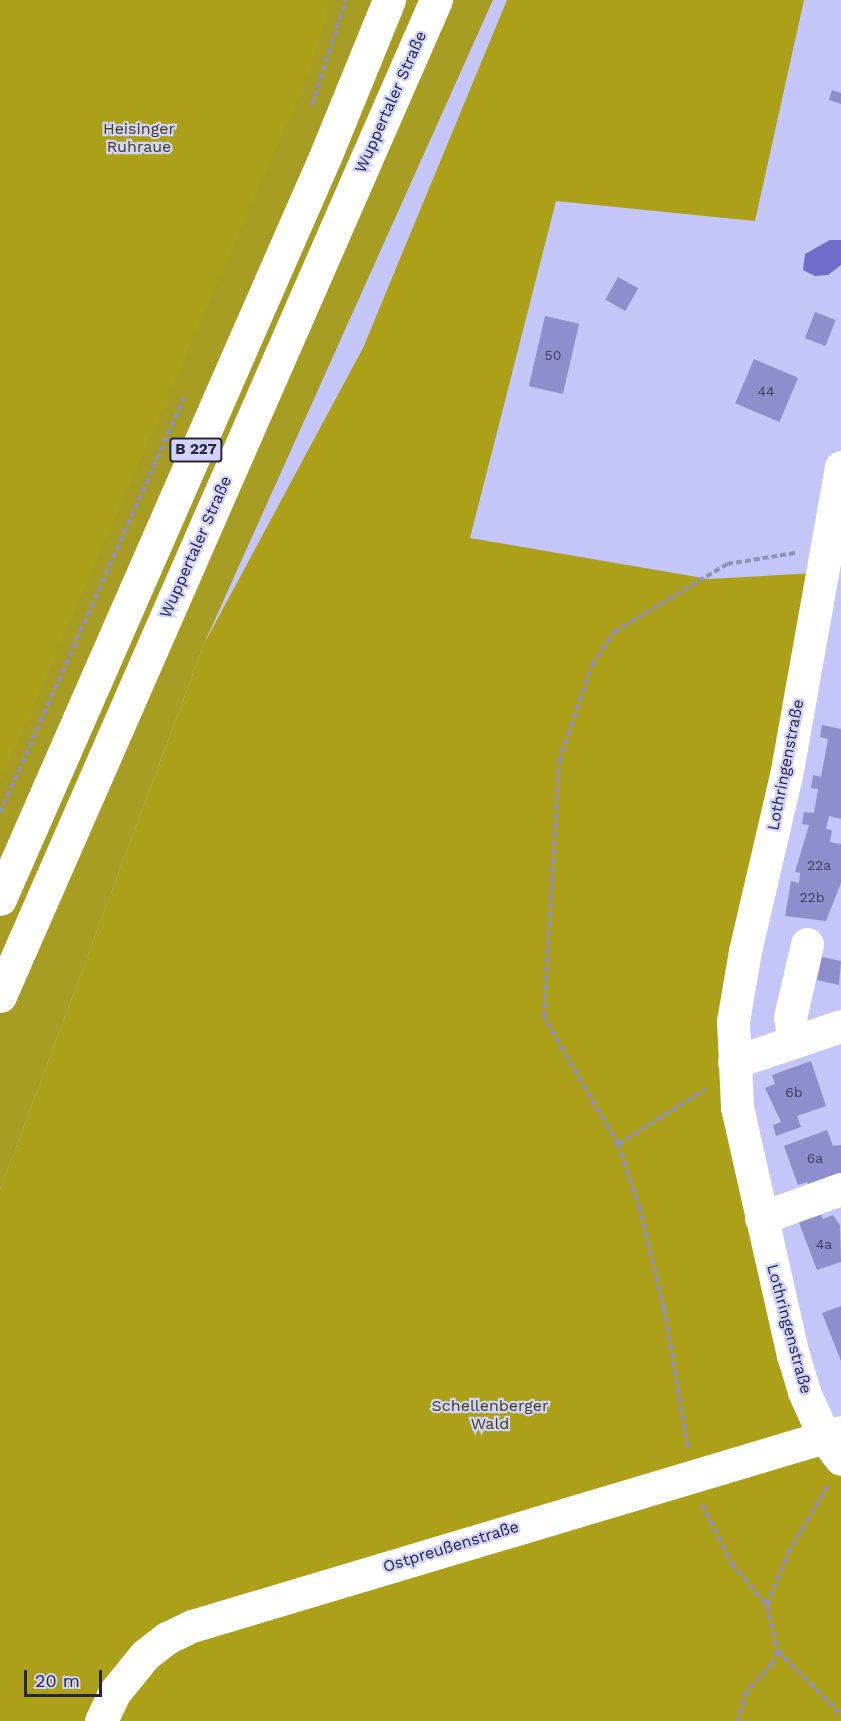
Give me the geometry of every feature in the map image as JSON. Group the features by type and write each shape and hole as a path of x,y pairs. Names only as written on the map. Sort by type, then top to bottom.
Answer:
{"street":[{"name":"B 227","path":"0,899 325,157 389,0"},
{"name":"Wuppertaler Straße","path":"0,996 436,0"},
{"name":"Lothringenstraße","path":"835,1452 804,1392 760,1218 737,1107 733,1021 745,951 786,776 841,467"},
{"path":"794,1042 790,1017 807,944"},
{"path":"734,1062 841,1026"},
{"path":"760,1218 841,1190"},
{"name":"Ostpreußenstraße","path":"101,1721 114,1693 145,1655 167,1638 192,1626 693,1476 835,1452"}],"path":[{"path":"307,117 346,0"},
{"path":"0,813 185,396"},
{"path":"826,548 716,569 614,632 602,647 589,676 559,761 544,1017 618,1144 640,1209 664,1308 693,1476 718,1540 732,1564 767,1605 778,1651 841,1714"},
{"path":"618,1144 719,1081 734,1062"},
{"path":"767,1605 788,1553 818,1497 835,1452"},
{"path":"738,1721 747,1691 772,1664 778,1651"}],"green space":[{"path":"0,0 493,0 204,644 0,1190"},
{"name":"Heisinger Ruhraue","path":"0,0 331,0 309,73 0,782"},
{"name":"Schellenberger Wald","path":"507,0 804,0 755,221 556,201 470,538 709,579 815,573 730,1063 841,1470 841,1721 0,1721 0,1190 204,644 363,348"}],"shaded area":[{"path":"830,240 841,240 841,265 828,275 815,276 803,270 805,254"}],"building":[{"path":"832,90 841,93 841,104 829,100"},
{"path":"618,277 638,288 626,311 605,300"},
{"path":"815,312 836,320 826,346 805,338"},
{"path":"545,316 579,324 563,394 529,386"},
{"path":"754,359 798,378 779,422 735,403"},
{"path":"822,725 841,729 841,819 829,816 826,829 832,830 830,842 841,844 841,883 826,921 785,916 791,881 799,883 800,873 795,872 809,825 802,824 804,812 814,813 818,789 811,788 813,775 821,777 828,739 820,737"},
{"path":"822,957 841,961 839,985 817,980"},
{"path":"811,1061 826,1106 797,1116 801,1127 776,1136 773,1125 781,1122 765,1088 775,1084 772,1075"},
{"path":"827,1130 833,1146 841,1145 841,1182 811,1193 807,1182 798,1185 784,1146"},
{"path":"818,1207 823,1219 833,1215 840,1225 841,1262 817,1270 796,1215"},
{"path":"841,1306 841,1361 822,1313"}]}
